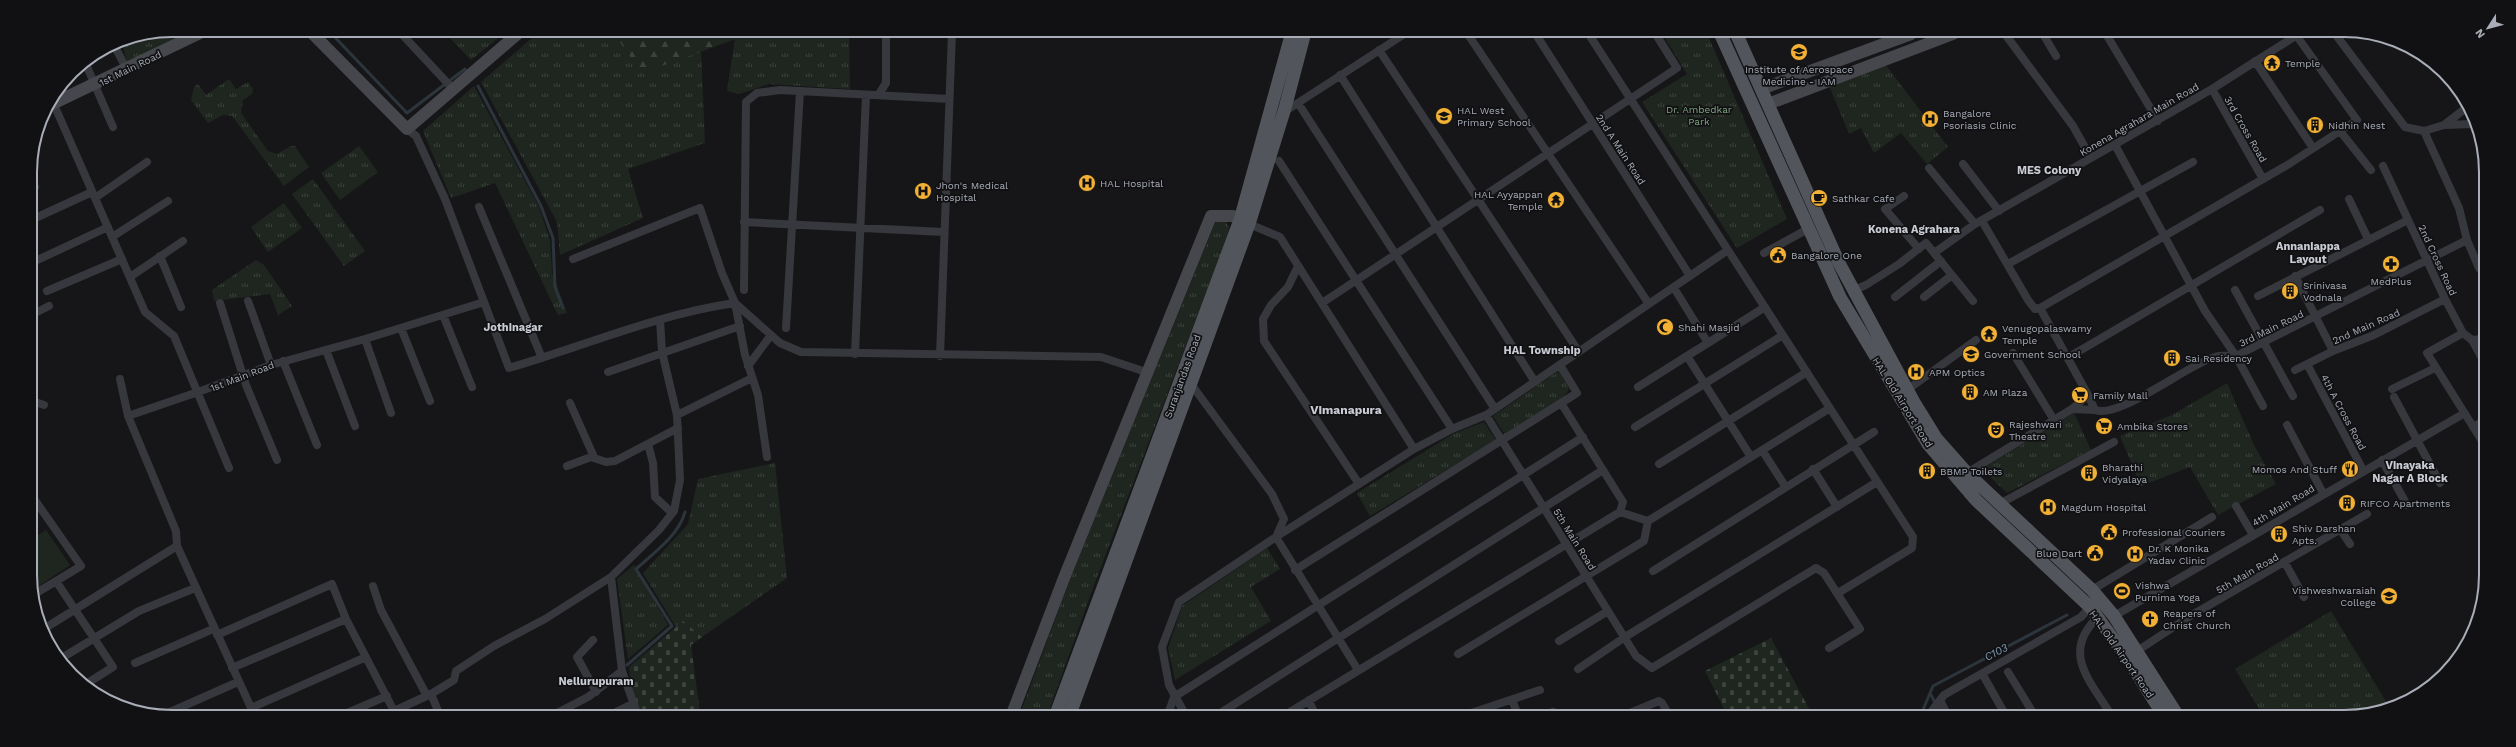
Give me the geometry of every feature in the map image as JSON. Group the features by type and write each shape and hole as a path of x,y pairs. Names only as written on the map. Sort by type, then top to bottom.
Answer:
{"main road":[{"name":"Suranjandas Road","path":"1279,109 1291,37"},
{"name":"Suranjandas Road","path":"1071,710 1191,384 1245,222 1279,109 1303,37"},
{"name":"HAL Old Airport Road","path":"1722,37 1840,297 1932,441 1976,500 2094,612 2160,710"},
{"name":"HAL Old Airport Road","path":"1738,37 1839,263 1908,390 1932,441 2001,503 2092,590 2114,616 2174,710"},
{"name":"Suranjandas Road","path":"1058,710 1245,222"}],"street":[{"name":"1st Main Road","path":"58,100 96,85 192,37"},
{"path":"316,37 407,129 416,136 445,199 509,368 660,320 712,306 735,303 780,343 801,352 940,356 1101,356 1148,373"},
{"path":"405,37 453,89"},
{"path":"407,129 514,37"},
{"path":"879,94 886,83 886,37"},
{"path":"940,356 952,37"},
{"path":"1279,109 1298,103 1399,37"},
{"path":"1470,37 1649,304"},
{"name":"2nd A Main Road","path":"1537,37 1690,276"},
{"path":"1591,37 1913,537 1914,545 1838,593 1860,628 1829,648"},
{"path":"1322,303 1677,68 1658,37"},
{"path":"1761,89 1903,37"},
{"path":"1768,104 1945,37"},
{"path":"2007,37 2073,126 2091,158"},
{"path":"2045,37 2056,56"},
{"path":"2108,37 2158,121"},
{"name":"Konena Agrahara Main Road","path":"1934,253 1978,222 2158,121 2212,89 2293,37"},
{"path":"1928,168 1978,222 2008,264 2028,300 2035,309 2040,308 2263,179 2357,120 2297,37"},
{"path":"2338,37 2405,126 2424,131 2444,125 2470,124"},
{"path":"116,49 127,70"},
{"path":"1378,50 1579,352"},
{"path":"2255,61 2313,148"},
{"path":"88,66 113,128"},
{"path":"1340,75 1536,382"},
{"name":"3rd Cross Road","path":"2212,89 2263,179"},
{"path":"744,290 746,102 758,93 800,91 866,95 879,94 949,99"},
{"path":"786,328 800,91"},
{"path":"855,354 866,95"},
{"path":"1298,103 1495,409"},
{"name":"1st Main Road","path":"53,108 94,195 145,312 174,336 198,392 283,361 365,339 484,302"},
{"path":"2444,125 2464,110"},
{"path":"2340,130 2371,170"},
{"path":"2424,131 2459,208 2467,240 2479,268"},
{"path":"2115,145 2205,311 2236,356 2263,406"},
{"path":"1278,161 1452,429"},
{"path":"37,218 94,195 147,162"},
{"path":"2008,264 2193,162"},
{"path":"1963,164 1999,211"},
{"name":"2nd Cross Road","path":"2383,166 2445,299 2463,333 2472,340 2479,353"},
{"path":"1904,196 1885,209 1919,249"},
{"path":"2349,199 2368,239"},
{"path":"112,237 168,201"},
{"path":"479,207 542,358"},
{"path":"573,259 700,208 722,273 735,303 748,366 758,395 767,457"},
{"path":"2069,357 2320,210"},
{"path":"1014,710 1064,578 1211,216 1233,216 1280,237 1414,449"},
{"path":"2258,296 2294,276 2408,220"},
{"path":"744,222 944,232"},
{"path":"37,260 108,227"},
{"path":"1764,253 1808,228"},
{"name":"3rd Main Road","path":"2072,409 2095,410 2102,413 2112,410 2164,385 2214,357 2236,356 2467,240"},
{"path":"130,277 183,241"},
{"path":"1854,290 1866,285 1926,243 1973,301"},
{"path":"1182,710 1174,697 1169,685 1162,647 1179,602 1276,537 1414,449 1452,429 1486,415 1728,250"},
{"path":"160,256 181,307"},
{"path":"47,291 122,259"},
{"path":"1895,297 1941,262"},
{"path":"1298,266 1288,287 1271,304 1263,319 1264,341 1359,484"},
{"path":"1924,297 1952,275"},
{"path":"2294,276 2333,351"},
{"path":"1674,288 1708,343"},
{"path":"2235,290 2265,342 2293,396"},
{"name":"2nd Main Road","path":"2295,370 2333,351 2374,335 2445,299"},
{"path":"248,301 271,365"},
{"path":"220,304 245,376 277,460"},
{"path":"37,312 49,306"},
{"path":"1638,387 1765,307"},
{"path":"2040,308 2069,357 2095,410"},
{"path":"443,315 472,387"},
{"path":"396,710 429,695 454,680 456,671 494,646 545,619 611,577 659,530 672,513 680,480 678,428 677,415 662,352 660,320"},
{"path":"608,372 740,326"},
{"path":"401,328 430,401"},
{"path":"2463,333 2427,353 2463,414 2479,436"},
{"path":"748,366 771,335"},
{"path":"1635,427 1783,335"},
{"path":"365,339 391,413"},
{"path":"2472,340 2479,339"},
{"path":"1908,390 1976,340"},
{"path":"326,350 355,426"},
{"path":"2013,354 2054,420"},
{"path":"1687,356 1750,457"},
{"path":"283,361 317,445"},
{"name":"4th A Cross Road","path":"2307,364 2363,470"},
{"path":"1295,570 1577,393 1560,365"},
{"path":"2435,368 2393,393 2440,483"},
{"path":"1659,464 1807,372"},
{"path":"677,415 752,378"},
{"path":"120,379 128,416 176,531 177,546 215,632 252,710 366,657"},
{"path":"1191,384 1251,463 1281,509 1284,519 1276,537"},
{"path":"128,416 198,392 229,468"},
{"path":"1967,473 2072,409 2088,395"},
{"path":"37,403 44,405"},
{"path":"1293,710 1620,512 1623,502 1561,403"},
{"path":"570,404 594,457"},
{"path":"1458,654 1644,541 1648,521 1830,408"},
{"name":"4th Main Road","path":"2114,616 2323,493 2463,414"},
{"name":"5th Main Road","path":"1486,415 1636,656 1652,668 1816,568 1822,571 1838,593"},
{"path":"2473,427 2479,424"},
{"path":"2287,425 2323,493"},
{"path":"567,466 594,457 606,462 615,461 678,428"},
{"path":"1653,571 1785,486 1874,432"},
{"path":"1169,710 1174,697 1583,438"},
{"path":"2001,503 2114,442"},
{"path":"648,444 653,463 655,497 672,513"},
{"path":"1762,450 1785,486"},
{"path":"2382,460 2407,505"},
{"path":"1813,469 1837,507"},
{"path":"1225,710 1603,470"},
{"path":"1578,669 1625,638 1878,482"},
{"path":"37,503 81,566 38,592"},
{"path":"2236,506 2253,535"},
{"path":"1620,512 1648,521"},
{"name":"5th Main Road","path":"2137,651 2192,615 2368,514"},
{"path":"2092,590 2212,516"},
{"path":"2340,529 2350,544"},
{"path":"1276,537 1317,606 1358,670"},
{"path":"47,627 177,546"},
{"path":"2285,563 2304,597"},
{"path":"611,577 622,671 632,704 635,710"},
{"path":"56,581 113,667 90,682"},
{"path":"135,663 332,584 346,618 394,710"},
{"path":"373,586 381,610 437,710"},
{"path":"64,656 139,611 195,588"},
{"path":"1560,641 1608,611"},
{"path":"1932,710 1944,695 1983,675 2081,617 2094,612"},
{"path":"2094,612 2078,654 2082,669 2108,710"},
{"path":"232,668 346,618"},
{"path":"593,640 577,658 596,692"},
{"path":"563,710 596,692 622,671"},
{"path":"2008,672 2031,710"},
{"path":"1983,675 2003,710"},
{"path":"175,710 238,682"},
{"path":"1481,710 1540,690"},
{"path":"354,710 387,696"},
{"path":"1309,700 1313,710"},
{"path":"1512,700 1516,710"},
{"path":"1940,700 1945,710"},
{"path":"1642,710 1659,701 1666,710"},
{"path":"620,710 632,704"}],"green space":[{"path":"177,37 127,62 123,46 154,38"},
{"path":"449,37 500,37 471,60"},
{"path":"533,37 616,37 642,72 701,50 705,143 628,169 643,218 560,255 557,222 481,82"},
{"path":"616,37 741,37 642,73"},
{"path":"849,37 850,89 769,84 739,94 727,91 735,38"},
{"name":"Dr. Ambedkar Park","path":"1664,37 1709,37 1787,219 1737,248 1642,102 1687,74"},
{"path":"1885,64 1948,147 1927,164 1901,133 1874,153 1861,128 1849,134 1828,83"},
{"path":"229,79 236,89 248,82 253,89 252,94 243,100 241,113 268,151 277,154 291,146 295,146 309,167 284,186 232,116 223,115 208,123 191,100 194,87 198,84 206,95"},
{"path":"474,86 539,207 550,240 552,273 567,313 558,315 495,183 451,198 423,131"},
{"path":"359,146 378,172 340,200 321,173"},
{"path":"313,179 365,251 344,266 292,194"},
{"path":"284,203 302,228 268,252 251,227"},
{"path":"1225,219 1230,230 1093,588 1049,710 1021,710 1069,582 1215,223"},
{"path":"256,260 264,265 292,306 278,315 270,294 214,301 212,290"},
{"path":"1560,370 1569,389 1562,401 1505,435 1493,416"},
{"path":"2227,383 2254,445 2276,484 2218,515 2190,467 2141,486 2120,436 2172,415"},
{"path":"2074,413 2091,450 2007,493 1982,469"},
{"path":"1484,422 1496,440 1370,516 1357,493 1453,434"},
{"path":"775,463 787,578 702,637 683,621 676,627 643,573 688,524 698,479"},
{"path":"46,530 70,565 38,587 37,575 37,536"},
{"path":"1267,548 1280,569 1251,587 1271,621 1175,680 1168,648 1182,606"},
{"path":"634,565 668,625 628,659 617,579"},
{"path":"2331,611 2387,703 2353,710 2260,710 2235,669"},
{"path":"683,621 702,637 691,645 700,710 640,710 632,694 629,667"},
{"path":"1771,638 1810,710 1724,710 1705,671"}],"waterway":[{"path":"335,37 407,113 465,69 467,73"},
{"path":"478,86 541,206 553,238 555,287 563,308"},
{"path":"627,665 672,626 636,569 672,536 685,512"},
{"name":"C103","path":"1923,710 1933,686 2067,615"},
{"name":"C103","path":"1930,693 1939,710"}],"place":[{"name":"Institute of Aerospace Medicine - IAM","path":"1799,52"},
{"name":"Temple","path":"2272,63"},
{"name":"HAL West Primary School","path":"1444,116"},
{"name":"Bangalore Psoriasis Clinic","path":"1930,119"},
{"name":"Nidhin Nest","path":"2315,125"},
{"name":"HAL Hospital","path":"1087,183"},
{"name":"Jhon's Medical Hospital","path":"923,191"},
{"name":"Sathkar Cafe","path":"1819,198"},
{"name":"HAL Ayyappan Temple","path":"1556,200"},
{"name":"Bangalore One","path":"1778,255"},
{"name":"MedPlus","path":"2391,264"},
{"name":"Srinivasa Vodnala","path":"2290,291"},
{"name":"Shahi Masjid","path":"1665,327"},
{"name":"Venugopalaswamy Temple","path":"1989,334"},
{"name":"Government School","path":"1971,354"},
{"name":"Sai Residency","path":"2172,358"},
{"name":"APM Optics","path":"1916,372"},
{"name":"AM Plaza","path":"1970,392"},
{"name":"Family Mall","path":"2080,395"},
{"name":"Ambika Stores","path":"2104,426"},
{"name":"Rajeshwari Theatre","path":"1996,430"},
{"name":"Momos And Stuff","path":"2350,469"},
{"name":"BBMP Toilets","path":"1927,471"},
{"name":"Bharathi Vidyalaya","path":"2089,473"},
{"name":"RIFCO Apartments","path":"2347,503"},
{"name":"Magdum Hospital","path":"2048,507"},
{"name":"Professional Couriers","path":"2109,532"},
{"name":"Shiv Darshan Apts.","path":"2279,534"},
{"name":"Blue Dart","path":"2095,553"},
{"name":"Dr. K Monika Yadav Clinic","path":"2135,554"},
{"name":"Vishwa Purnima Yoga","path":"2122,591"},
{"name":"Vishweshwaraiah College","path":"2389,596"},
{"name":"Reapers of Christ Church","path":"2150,619"}],"district":[{"name":"MES Colony","path":"2049,170"},
{"name":"Konena Agrahara","path":"1914,229"},
{"name":"Annaniappa Layout","path":"2308,252"},
{"name":"Jothinagar","path":"513,327"},
{"name":"HAL Township","path":"1542,350"},
{"name":"Vimanapura","path":"1346,410"},
{"name":"Vinayaka Nagar A Block","path":"2410,471"},
{"name":"Nellurupuram","path":"596,681"}]}
